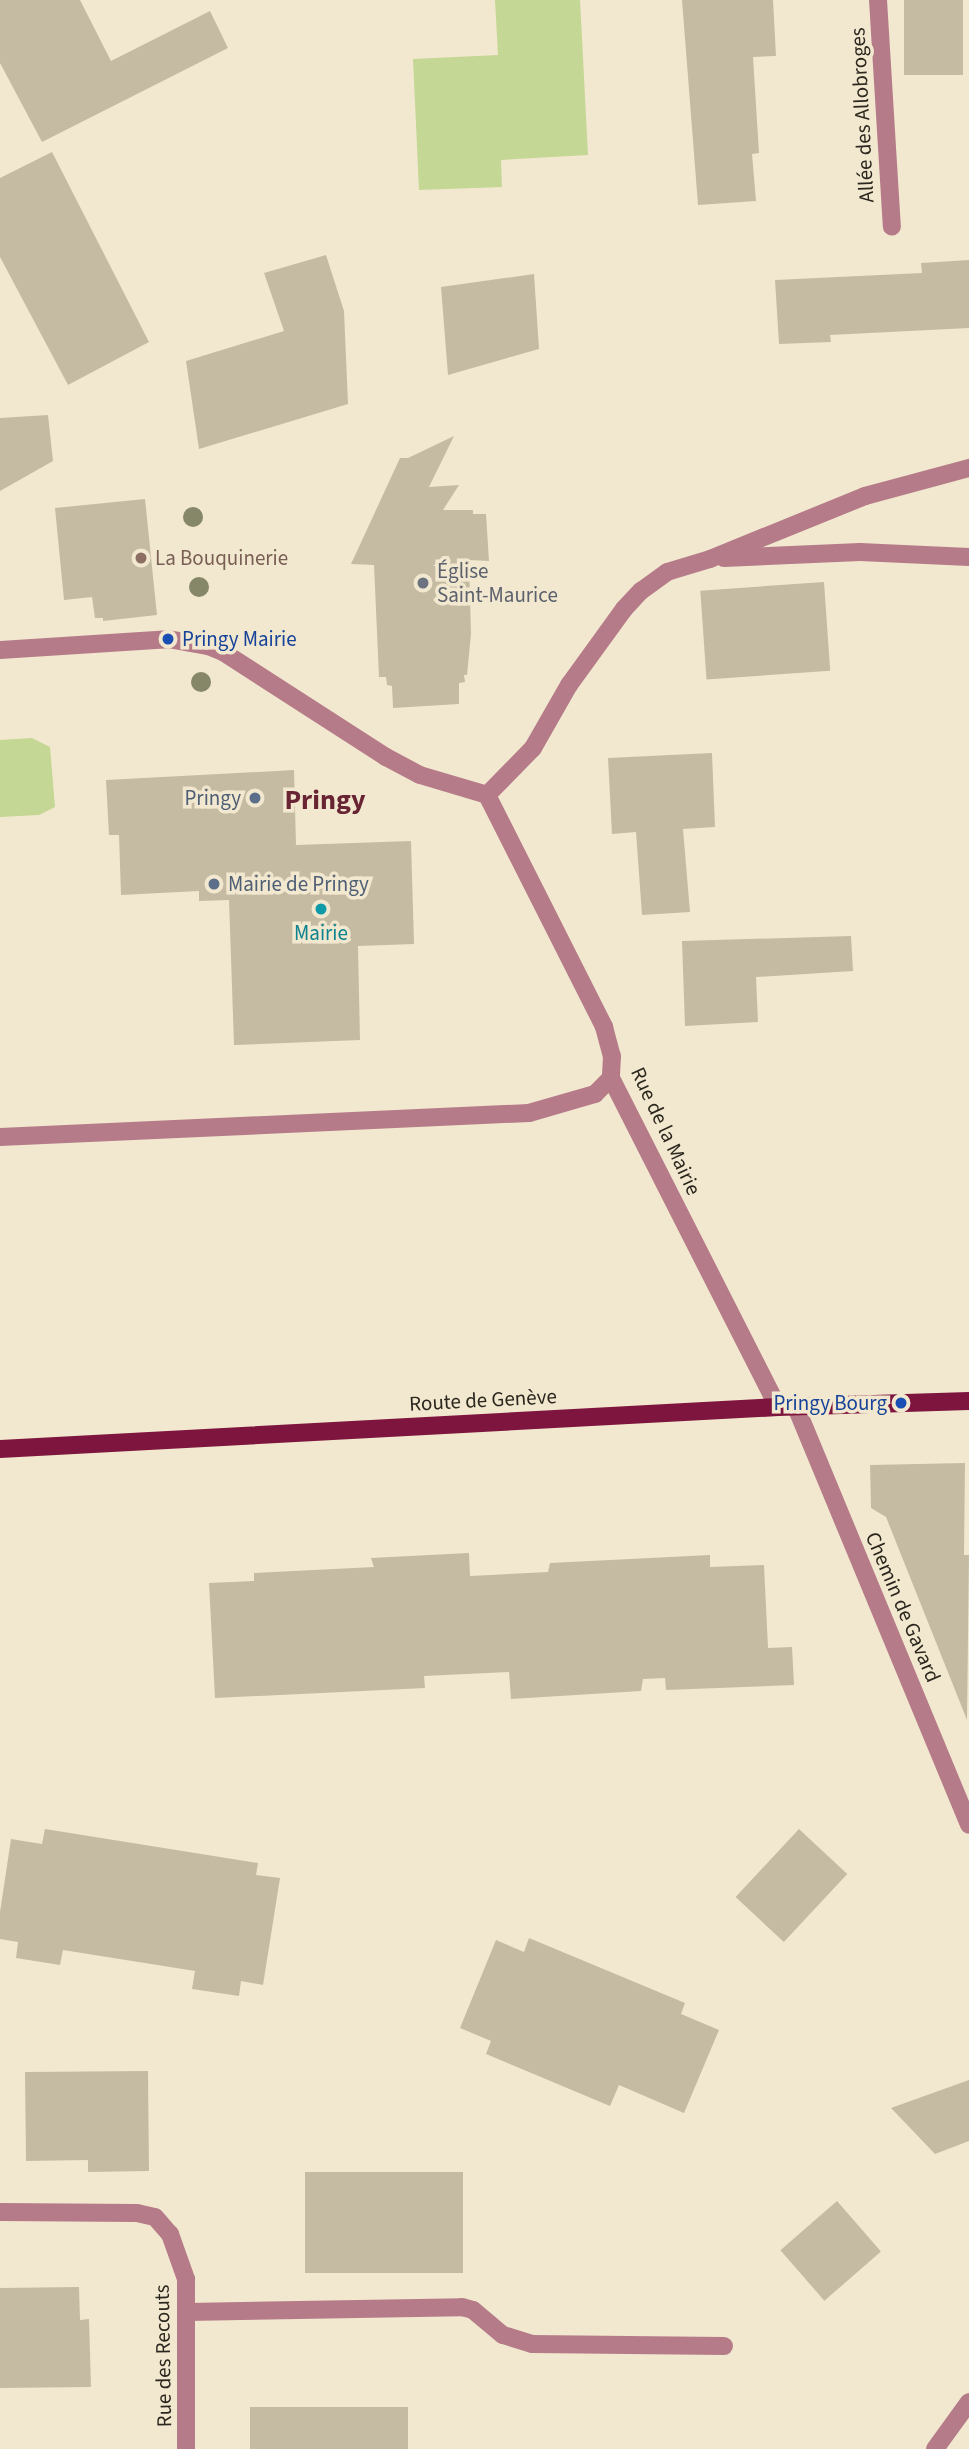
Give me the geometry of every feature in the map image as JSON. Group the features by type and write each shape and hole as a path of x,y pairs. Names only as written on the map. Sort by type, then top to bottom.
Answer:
{"main road":[{"name":"Route de Genève","path":"0,1449 787,1407 969,1401"}],"street":[{"name":"Allée des Allobroges","path":"878,0 892,227"},
{"path":"0,650 168,639 208,646 223,652 386,757 420,775 487,795 533,748 569,685 624,609 641,591 667,572 710,559 864,496 969,468"},
{"path":"710,559 860,552 969,557"},
{"name":"Rue de la Mairie","path":"487,795 604,1027 612,1056 611,1078 787,1407"},
{"path":"0,1137 529,1113 595,1094 611,1078"},
{"name":"Chemin de Gavard","path":"787,1407 969,1825"},
{"name":"Rue des Recouts","path":"0,2212 137,2213 155,2217 170,2234 186,2278 186,2449"},
{"path":"187,2312 462,2307 473,2310 503,2334 532,2344 724,2346"},
{"path":"935,2449 969,2402"}],"green space":[{"path":"495,0 580,0 588,155 501,160 502,187 419,190 413,59 498,55"},
{"path":"32,738 50,747 55,807 39,815 0,817 0,740"}],"building":[{"path":"0,0 80,0 111,61 210,11 228,48 42,142 0,63"},
{"path":"682,0 773,0 776,56 753,57 759,153 752,154 756,201 698,205"},
{"path":"904,0 963,0 963,75 904,75"},
{"path":"52,152 149,342 68,385 0,257 0,178"},
{"path":"326,255 344,311 348,404 199,449 186,361 284,331 264,273"},
{"path":"969,260 969,328 830,335 831,342 779,344 775,280 922,273 921,263"},
{"path":"534,274 539,349 448,375 441,287"},
{"path":"48,415 53,461 0,491 0,418"},
{"name":"Église Saint-Maurice","path":"454,436 429,487 459,485 443,510 473,510 473,514 486,514 489,561 469,560 471,634 467,675 464,675 465,682 459,683 459,704 393,708 392,686 387,685 386,677 379,677 374,565 351,564 400,458 408,458"},
{"path":"145,499 157,615 103,621 103,618 95,618 92,597 64,600 55,508"},
{"path":"824,582 830,671 707,679 700,591"},
{"path":"712,753 715,827 683,829 690,912 642,915 636,832 612,834 608,758"},
{"name":"Mairie","path":"294,770 296,845 411,841 414,944 358,946 360,1040 234,1045 229,900 199,901 199,891 121,895 119,835 109,835 106,780"},
{"path":"851,936 853,971 756,977 758,1022 685,1026 682,941"},
{"path":"965,1463 964,1555 969,1555 967,1720 886,1517 871,1508 870,1465"},
{"path":"469,1553 470,1576 548,1572 550,1563 710,1555 710,1567 764,1565 768,1648 792,1647 794,1685 666,1690 665,1678 643,1679 641,1691 511,1699 509,1672 424,1676 425,1688 215,1698 209,1583 254,1581 254,1573 374,1567 371,1558"},
{"path":"45,1829 258,1863 256,1875 280,1878 263,1985 241,1981 239,1996 192,1989 195,1971 63,1950 60,1965 16,1958 18,1942 0,1939 0,1912 11,1839 42,1844"},
{"path":"799,1829 847,1874 784,1942 736,1897"},
{"path":"529,1938 685,2003 681,2014 719,2030 684,2113 619,2085 610,2106 486,2054 491,2041 460,2028 496,1940 524,1952"},
{"path":"148,2071 149,2171 88,2172 88,2160 26,2161 25,2072"},
{"path":"969,2080 969,2141 935,2154 891,2108"},
{"path":"305,2172 463,2172 463,2273 305,2273"},
{"path":"837,2201 881,2252 824,2301 780,2250"},
{"path":"79,2287 80,2320 89,2319 91,2387 0,2388 0,2288"},
{"path":"250,2407 408,2407 408,2449 250,2449"}],"place":[{"name":"La Bouquinerie","path":"141,558"},
{"name":"Église Saint-Maurice","path":"423,583"},
{"name":"Pringy Mairie","path":"168,639"},
{"name":"Pringy","path":"255,798"},
{"name":"Mairie de Pringy","path":"214,884"},
{"name":"Mairie","path":"321,909"},
{"name":"Pringy Bourg","path":"901,1403"}],"district":[{"name":"Pringy","path":"325,800"}]}
